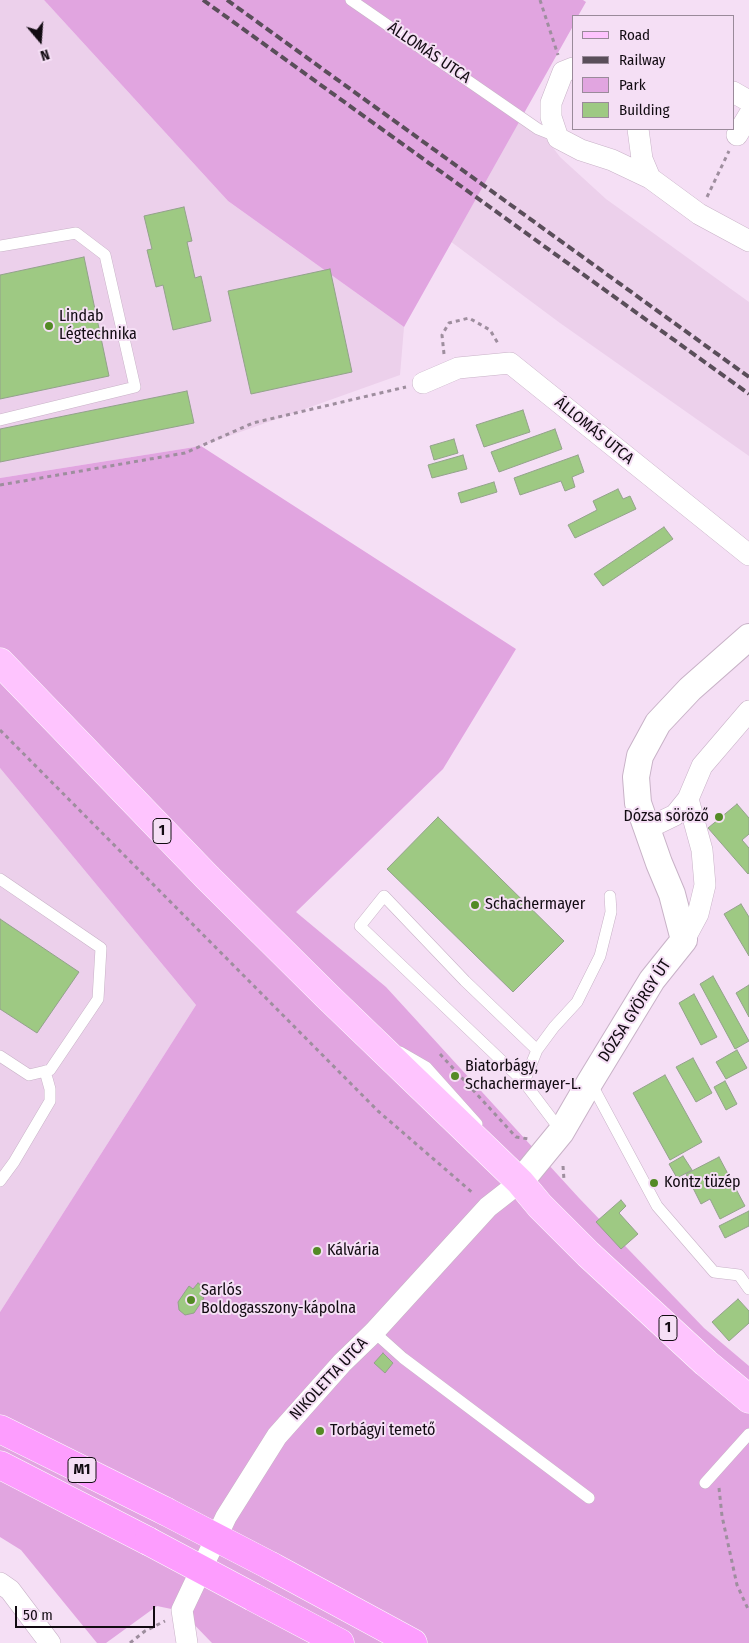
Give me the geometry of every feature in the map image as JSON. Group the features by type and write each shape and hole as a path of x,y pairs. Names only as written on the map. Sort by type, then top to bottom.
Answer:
{"highway":[{"name":"M1","path":"0,1429 271,1566 413,1643"},
{"name":"M1","path":"0,1465 340,1643"}],"main road":[{"name":"1","path":"0,662 208,878 520,1182 540,1206 588,1254 706,1363 749,1399"}],"street":[{"path":"558,138 551,117 552,103 568,70"},
{"path":"734,93 749,101"},
{"path":"736,136 749,116"},
{"path":"638,130 642,159 650,178"},
{"name":"ÁLLOMÁS UTCA","path":"558,138 650,178 699,214 749,241"},
{"path":"423,383 458,368 510,363"},
{"name":"ÁLLOMÁS UTCA","path":"510,363 749,555"},
{"path":"684,940 672,894 646,829 638,802 636,777 640,756 658,723 690,688 749,637"},
{"path":"646,829 675,815 688,800 702,766 749,711"},
{"name":"DÓZSA GYÖRGY ÚT","path":"520,1182 554,1162 561,1132 590,1082 652,980 684,940 698,914 705,885 702,850 688,800"},
{"name":"NIKOLETTA UTCA","path":"182,1610 226,1517 277,1436 488,1207 520,1182"},
{"path":"0,1583 10,1590 50,1643"},
{"path":"182,1610 187,1643"}],"lane":[{"name":"ÁLLOMÁS UTCA","path":"351,0 538,128 558,138"},
{"path":"0,246 76,233 105,255 135,387 0,420"},
{"path":"0,879 101,948 98,999 50,1070 29,1075 0,1056"},
{"path":"537,1050 465,982 384,896 360,926 524,1082 561,1132"},
{"path":"524,1082 537,1050 554,1026 577,1002 600,956 608,931 611,912 610,896"},
{"path":"0,1180 14,1162 50,1101 50,1089 45,1071"},
{"path":"590,1082 657,1206 714,1272 739,1275 749,1289"},
{"path":"374,1332 403,1358 589,1498"},
{"path":"705,1482 749,1434"}],"path":[{"path":"540,0 568,70"},
{"path":"699,214 736,136"},
{"path":"458,368 443,353 442,335 449,323 469,318 490,330 510,363"},
{"path":"0,485 185,453 252,423 423,383"},
{"path":"0,730 378,1111 488,1207"},
{"path":"440,1054 516,1136 529,1139 554,1162"},
{"path":"717,1469 722,1516 737,1585 749,1611"},
{"path":"130,1643 146,1631 182,1610"}],"shaded area":[{"path":"0,0 44,0 228,201 404,327 400,375 201,446 0,478"},
{"path":"351,0 538,128 560,157 606,199 749,302 749,456 560,323 344,162"},
{"path":"0,768 196,1005 0,1312"}],"green space":[{"path":"44,0 583,0 586,2 579,15 572,15 572,28 404,327 228,201"},
{"path":"201,446 516,649 443,769 296,912 386,987 579,1198 704,1328 749,1366 749,1643 212,1643 181,1611 157,1606 106,1643 97,1643 21,1550 0,1537 0,1312 196,1005 0,768 0,478"}],"building":[{"path":"184,207 192,241 187,242 195,278 201,276 211,321 173,330 163,285 156,287 147,250 152,249 144,216"},
{"name":"Lindab Légtechnika","path":"84,257 109,376 0,399 0,275"},
{"path":"330,269 352,372 251,394 228,291"},
{"path":"187,391 194,423 0,462 0,429"},
{"path":"523,410 530,432 484,447 476,425"},
{"path":"555,429 562,449 499,472 491,452"},
{"path":"454,439 458,453 434,460 430,446"},
{"path":"463,455 467,469 432,478 428,465"},
{"path":"578,455 584,472 572,477 575,487 565,491 561,481 520,495 514,478"},
{"path":"494,482 497,492 461,503 458,493"},
{"path":"618,489 623,499 630,496 636,509 575,538 568,525 597,510 593,501"},
{"path":"664,527 673,539 603,586 594,574"},
{"path":"737,804 749,818 749,834 742,840 749,848 748,874 708,828"},
{"name":"Schachermayer","path":"438,817 564,941 513,992 387,869"},
{"path":"741,904 749,917 749,956 724,914"},
{"path":"0,919 79,972 37,1033 0,1009"},
{"path":"713,976 749,1041 735,1049 700,984"},
{"path":"749,985 749,1017 736,993"},
{"path":"694,994 717,1037 701,1045 679,1003"},
{"path":"737,1050 747,1068 726,1079 716,1062"},
{"path":"693,1058 712,1093 696,1102 676,1067"},
{"path":"665,1075 702,1142 670,1160 633,1093"},
{"path":"725,1081 737,1104 726,1110 714,1087"},
{"path":"683,1156 692,1170 677,1178 669,1164"},
{"path":"719,1157 745,1206 720,1219 710,1199 701,1204 686,1174"},
{"path":"621,1200 626,1206 619,1213 638,1234 621,1249 596,1222"},
{"path":"749,1211 749,1226 725,1238 719,1226"},
{"name":"Sarlós Boldogasszony-kápolna","path":"198,1283 205,1288 200,1295 204,1298 194,1313 185,1315 179,1310 178,1302 189,1286 193,1289"},
{"path":"738,1299 749,1311 749,1323 729,1341 712,1322"},
{"path":"383,1353 393,1363 385,1373 374,1363"}],"railway":[{"path":"203,0 749,394"},
{"path":"227,0 749,377"}],"place":[{"name":"Lindab Légtechnika","path":"49,326"},
{"name":"Dózsa söröző","path":"719,817"},
{"name":"Schachermayer","path":"475,905"},
{"name":"Biatorbágy, Schachermayer-L.","path":"455,1076"},
{"name":"Kontz tüzép","path":"654,1183"},
{"name":"Kálvária","path":"317,1251"},
{"name":"Sarlós Boldogasszony-kápolna","path":"191,1300"},
{"name":"Torbágyi temető","path":"320,1431"}]}
